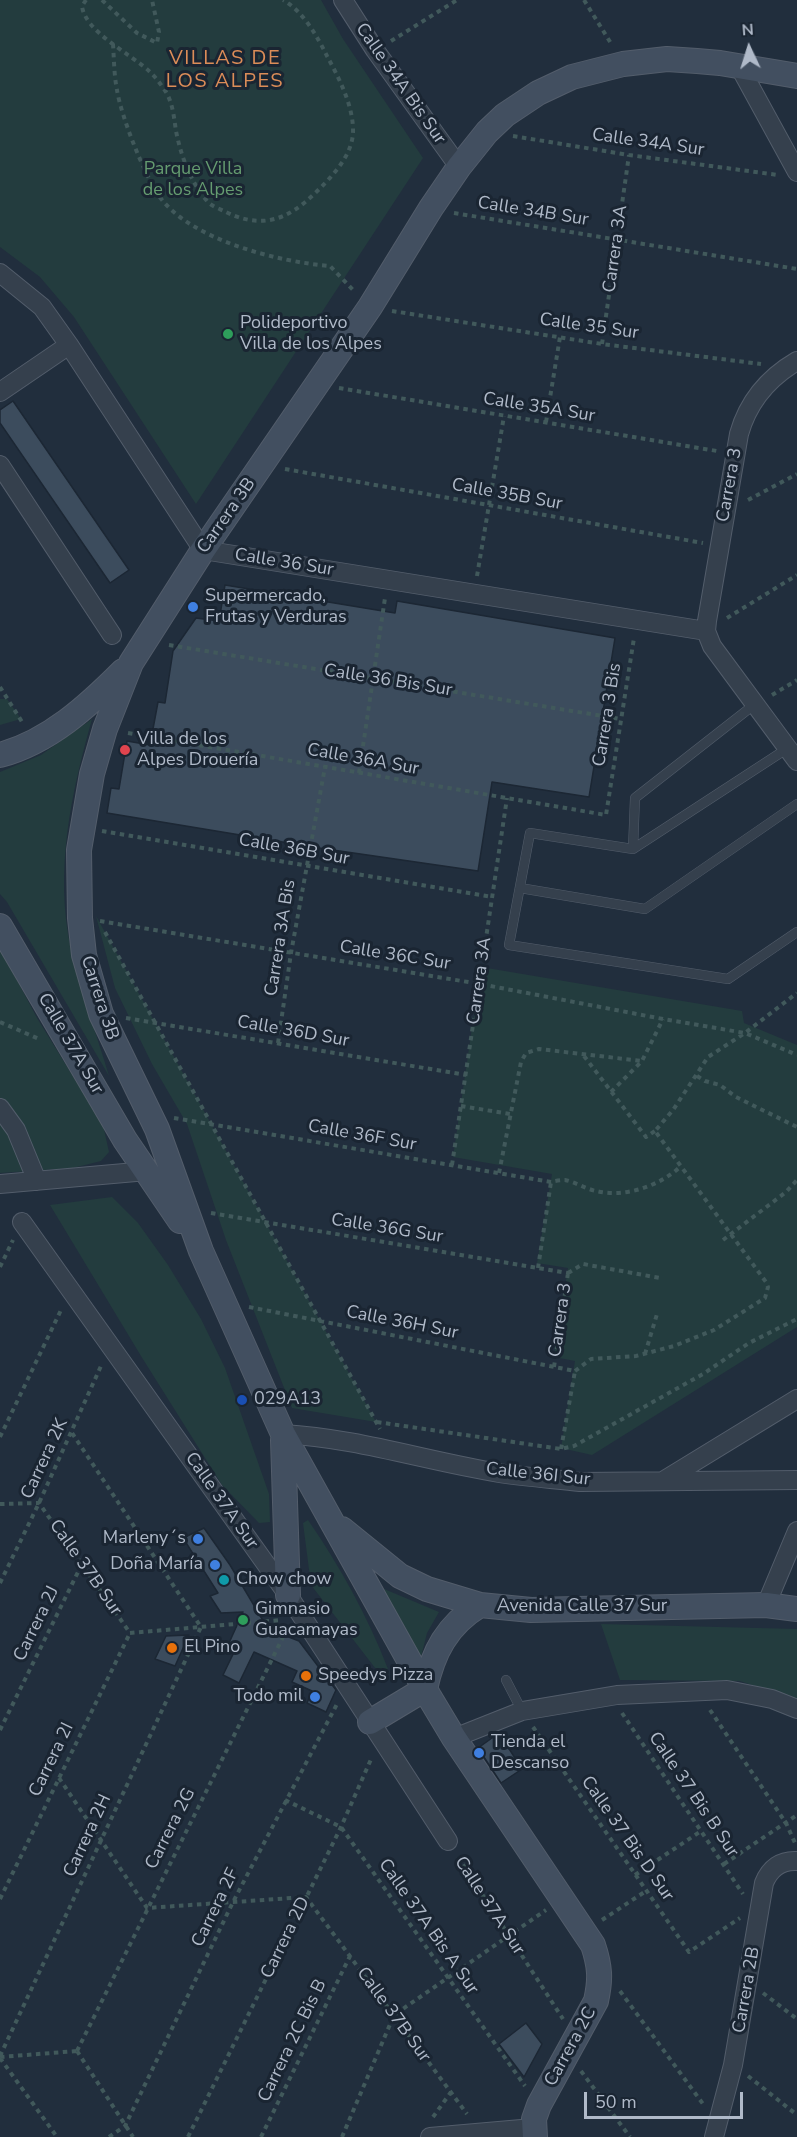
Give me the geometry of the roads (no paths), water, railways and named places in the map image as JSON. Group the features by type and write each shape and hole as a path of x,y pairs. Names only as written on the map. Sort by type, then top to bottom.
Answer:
{"main road":[{"name":"Carrera 3B","path":"201,1251 157,1129 101,1014 84,955 78,876 82,827 92,774 105,729 131,663 203,550 370,307 430,208 487,132 505,115 538,93 572,77 643,60 697,61 797,76"},
{"path":"0,755 35,741 60,726 101,693 131,663"},
{"name":"Calle 37A Sur","path":"0,926 125,1140 201,1251"},
{"name":"Avenida Calle 37 Sur","path":"201,1251 283,1434 333,1522 400,1576 427,1589 480,1605 531,1610 766,1605 797,1610"},
{"path":"283,1434 288,1595"},
{"path":"333,1522 454,1738"},
{"path":"375,1729 425,1689 430,1667 450,1629 480,1605"},
{"name":"Carrera 2C","path":"454,1738 593,1945 600,1964 599,1990 596,2001 539,2105 534,2132"}],"street":[{"name":"Calle 34A Bis Sur","path":"344,0 375,51 459,167"},
{"path":"739,66 791,174"},
{"path":"0,273 42,308 69,345 203,550"},
{"path":"0,392 69,345"},
{"name":"Carrera 3","path":"706,631 719,545 743,419 765,385 791,364"},
{"path":"0,465 112,635"},
{"name":"Calle 36 Sur","path":"203,550 706,631"},
{"path":"706,631 712,646 792,755"},
{"path":"0,1108 16,1130 38,1181"},
{"path":"0,1184 147,1171"},
{"name":"Calle 37A Sur","path":"22,1222 288,1595 448,1841"},
{"path":"662,1481 797,1399"},
{"name":"Calle 36I Sur","path":"283,1434 344,1440 497,1473 580,1482 797,1480"},
{"path":"766,1605 797,1531"},
{"path":"454,1738 522,1711 611,1696 727,1690 772,1699 797,1709"},
{"name":"Carrera 2B","path":"716,2131 734,2065 748,1982 757,1907 764,1883 772,1869 785,1862 797,1861"},
{"path":"431,2128 481,2133 534,2132"}],"lane":[{"path":"633,849 635,798 755,704"},
{"path":"792,755 633,849 530,833 509,945 728,979 797,932"},
{"path":"520,888 645,909 797,804"},
{"path":"506,1680 522,1711"}],"place":[{"name":"Polideportivo Villa de los Alpes","path":"228,334"},
{"name":"Supermercado, Frutas y Verduras","path":"193,607"},
{"name":"Villa de los Alpes Drouería","path":"125,750"},
{"name":"029A13","path":"242,1400"},
{"name":"Marleny´s","path":"198,1539"},
{"name":"Doña María","path":"215,1565"},
{"name":"Chow chow","path":"224,1580"},
{"name":"Gimnasio Guacamayas","path":"243,1620"},
{"name":"El Pino","path":"172,1648"},
{"name":"Speedys Pizza","path":"306,1676"},
{"name":"Todo mil","path":"315,1697"},
{"name":"Tienda el Descanso","path":"479,1753"}],"district":[{"name":"VILLAS DE LOS ALPES","path":"225,70"}],"park label":[{"name":"Parque Villa de los Alpes","path":"193,180"}]}
